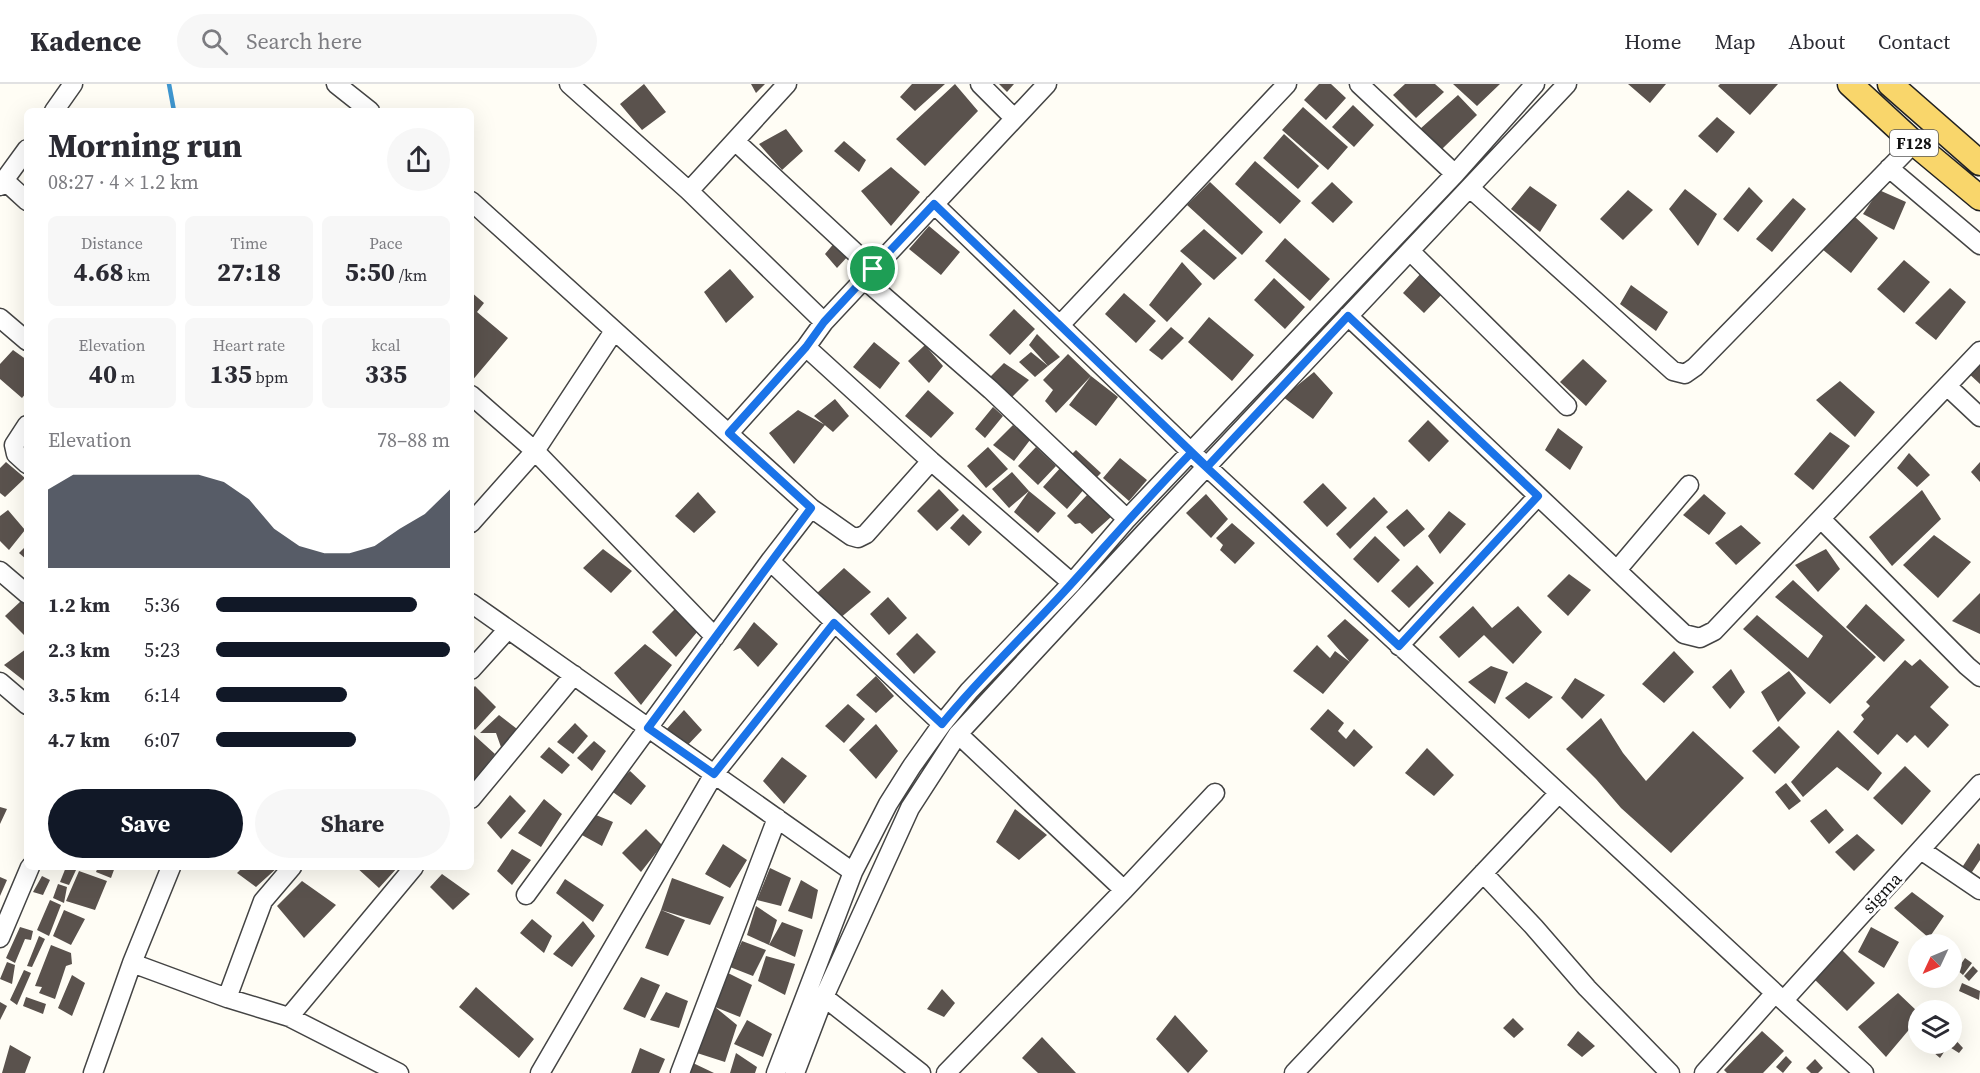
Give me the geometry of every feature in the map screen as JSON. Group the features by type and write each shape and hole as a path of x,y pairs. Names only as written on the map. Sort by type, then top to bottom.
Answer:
{"main road":[{"name":"F128","path":"1850,84 1914,143 1980,198"},
{"name":"F128","path":"1890,84 1980,164"}],"street":[{"path":"56,108 72,84"},
{"path":"336,84 366,108"},
{"path":"569,84 689,191 824,322"},
{"path":"689,191 787,84"},
{"path":"980,84 1014,118"},
{"path":"729,433 806,347 824,322 1047,84"},
{"path":"1060,325 1287,84"},
{"path":"1359,84 1455,174"},
{"path":"776,1073 853,872 888,804 942,724 969,691 1072,583 1127,519 1455,174 1535,84"},
{"path":"795,1073 824,997 910,808 958,734 1567,84"},
{"path":"735,141 868,274 1127,519"},
{"path":"1470,188 1672,371 1685,374 1695,367 1914,143"},
{"path":"24,153 2,183 24,199"},
{"path":"1889,168 1980,245"},
{"path":"474,204 811,508 851,536 858,538 866,534 931,461"},
{"path":"934,204 1191,453 1779,997 1851,1069"},
{"path":"1410,251 1567,406"},
{"path":"1348,316 1684,634 1700,639 1714,631 1980,351"},
{"path":"0,318 24,338"},
{"path":"474,520 535,451 614,331"},
{"path":"806,347 931,461 1072,583"},
{"path":"1947,386 1980,417"},
{"path":"474,397 535,451 715,637"},
{"path":"24,430 14,445 16,454 24,461"},
{"path":"1617,570 1689,485"},
{"path":"1399,646 1538,496"},
{"path":"526,895 811,508"},
{"path":"1821,519 1980,677"},
{"path":"770,561 942,724"},
{"path":"0,571 24,591"},
{"path":"474,605 853,872"},
{"path":"540,1073 714,774 834,623"},
{"path":"474,667 508,629"},
{"path":"474,795 574,675"},
{"path":"3,692 24,703"},
{"path":"958,734 1124,890"},
{"name":"sigma","path":"1704,1073 1921,850 1980,784"},
{"path":"946,1073 1215,793"},
{"path":"1303,1070 1558,793"},
{"path":"680,1073 777,818"},
{"path":"1921,850 1980,890"},
{"path":"0,938 29,870"},
{"path":"93,1073 132,963 170,870"},
{"path":"227,998 263,901 289,870"},
{"path":"289,1017 412,870"},
{"path":"1483,873 1587,988 1670,1073"},
{"path":"132,963 227,998 289,1017 399,1073"},
{"path":"824,997 921,1073"}],"building":[{"path":"644,84 666,112 642,130 620,104"},
{"path":"751,84 765,84 756,93"},
{"path":"912,84 945,84 915,111 900,97"},
{"path":"955,84 978,111 925,166 896,139"},
{"path":"999,84 1014,84 1007,92"},
{"path":"1319,84 1331,84 1346,98 1326,120 1304,100"},
{"path":"1405,84 1435,84 1444,92 1416,118 1393,95"},
{"path":"1453,84 1500,84 1477,106"},
{"path":"1628,84 1666,84 1650,103"},
{"path":"1720,84 1778,84 1750,115 1718,86"},
{"path":"1458,95 1477,115 1442,149 1420,129"},
{"path":"1353,105 1374,125 1354,147 1332,127"},
{"path":"1303,107 1348,147 1328,170 1282,130"},
{"path":"1717,117 1735,132 1717,153 1698,136"},
{"path":"786,129 803,151 782,170 759,144"},
{"path":"1284,134 1319,166 1298,189 1263,158"},
{"path":"844,141 866,160 859,172 834,151"},
{"path":"1255,161 1301,201 1280,224 1235,184"},
{"path":"891,167 920,192 891,226 861,191"},
{"path":"1210,182 1263,232 1242,255 1187,205"},
{"path":"1332,182 1353,202 1333,223 1311,203"},
{"path":"1530,186 1557,205 1540,232 1511,209"},
{"path":"1749,187 1763,201 1738,232 1723,219"},
{"path":"1685,189 1717,214 1698,246 1669,209"},
{"path":"1628,190 1653,210 1623,240 1600,219"},
{"path":"1879,190 1906,202 1894,230 1863,214"},
{"path":"1793,198 1806,209 1772,252 1756,239"},
{"path":"1855,217 1878,238 1851,273 1822,249"},
{"path":"929,226 960,252 941,275 909,249"},
{"path":"1204,229 1237,258 1214,280 1180,251"},
{"path":"1285,238 1330,279 1310,301 1265,261"},
{"path":"836,241 850,254 837,268 825,254"},
{"path":"1904,260 1930,282 1904,313 1877,289"},
{"path":"1182,262 1202,284 1167,322 1149,305"},
{"path":"730,269 754,297 726,323 704,292"},
{"path":"1423,271 1445,291 1424,313 1403,293"},
{"path":"1274,278 1305,307 1285,329 1254,300"},
{"path":"1631,285 1668,312 1656,331 1620,304"},
{"path":"1950,288 1966,302 1936,340 1915,323"},
{"path":"1124,293 1156,321 1136,343 1105,314"},
{"path":"474,295 484,303 477,312 508,338 474,378"},
{"path":"1014,309 1035,329 1010,355 989,335"},
{"path":"1209,317 1254,355 1232,381 1188,342"},
{"path":"1171,327 1184,338 1162,360 1149,350"},
{"path":"1037,334 1060,357 1048,366 1029,345"},
{"path":"874,342 900,363 880,389 853,367"},
{"path":"925,345 943,366 929,383 908,361"},
{"path":"13,350 24,358 24,396 22,398 0,379 0,364"},
{"path":"1031,352 1048,366 1035,377 1019,362"},
{"path":"1068,354 1091,376 1056,413 1045,401 1053,390 1043,380"},
{"path":"1980,357 1980,384 1966,371"},
{"path":"1583,359 1607,381 1586,406 1560,382"},
{"path":"1004,363 1029,380 1009,400 989,378"},
{"path":"1314,372 1333,393 1313,419 1283,397"},
{"path":"1091,376 1118,397 1096,426 1069,405"},
{"path":"1840,381 1875,412 1855,437 1816,400"},
{"path":"928,390 954,413 931,438 905,416"},
{"path":"835,399 849,416 833,432 814,416"},
{"path":"993,407 1003,416 985,438 975,429"},
{"path":"798,410 825,425 794,464 769,433"},
{"path":"1428,420 1449,441 1429,462 1408,441"},
{"path":"1013,425 1030,440 1014,461 993,445"},
{"path":"1558,428 1583,447 1570,470 1545,450"},
{"path":"1830,432 1850,446 1813,490 1794,474"},
{"path":"988,447 1008,469 986,488 967,466"},
{"path":"1036,447 1056,466 1038,485 1018,466"},
{"path":"1076,450 1101,473 1092,482 1068,458"},
{"path":"1909,453 1930,475 1917,487 1897,468"},
{"path":"1120,458 1147,480 1129,501 1103,478"},
{"path":"6,462 24,477 5,497 0,493 0,468"},
{"path":"1980,462 1980,482 1971,472"},
{"path":"1062,466 1086,487 1067,509 1043,487"},
{"path":"1012,472 1029,491 1009,508 992,489"},
{"path":"1323,483 1347,508 1327,527 1303,502"},
{"path":"939,489 959,510 937,531 917,511"},
{"path":"1922,490 1941,519 1892,566 1869,537"},
{"path":"1029,491 1056,513 1038,533 1014,512"},
{"path":"698,492 716,512 694,533 675,516"},
{"path":"1088,494 1111,517 1092,534 1080,523 1075,524 1067,516"},
{"path":"1206,494 1228,519 1211,538 1186,513"},
{"path":"1704,494 1726,513 1709,535 1683,515"},
{"path":"1374,497 1388,512 1350,549 1336,534"},
{"path":"1407,509 1425,529 1404,547 1386,527"},
{"path":"8,510 24,529 9,550 0,541 0,516"},
{"path":"1449,511 1466,524 1440,554 1428,536"},
{"path":"963,514 982,532 969,546 950,528"},
{"path":"1232,523 1255,543 1235,564 1220,550 1223,545 1216,538"},
{"path":"1741,525 1761,543 1736,565 1715,543"},
{"path":"1934,535 1971,562 1938,598 1903,565"},
{"path":"1375,536 1400,560 1378,583 1353,559"},
{"path":"24,548 24,557 19,553"},
{"path":"603,549 632,571 611,593 583,568"},
{"path":"1826,549 1840,569 1818,592 1795,565"},
{"path":"1417,565 1434,583 1409,608 1391,591"},
{"path":"844,568 871,592 839,619 816,594"},
{"path":"1569,574 1591,590 1568,616 1547,596"},
{"path":"1793,580 1876,657 1830,704 1743,629 1757,615 1808,658 1823,636 1775,597"},
{"path":"1980,593 1980,634 1952,621"},
{"path":"888,597 907,618 889,635 870,614"},
{"path":"22,600 24,602 24,635 5,616"},
{"path":"1866,604 1905,640 1884,662 1846,627"},
{"path":"1473,606 1492,628 1518,606 1542,632 1513,664 1484,635 1459,658 1439,637"},
{"path":"676,608 698,631 676,657 652,632"},
{"path":"1345,619 1369,640 1350,662 1327,636"},
{"path":"754,622 778,644 758,667 740,648 733,651"},
{"path":"917,633 936,652 914,674 896,654"},
{"path":"645,644 672,665 641,705 614,673"},
{"path":"1317,645 1330,658 1335,651 1350,662 1323,694 1293,671"},
{"path":"24,650 24,681 4,665"},
{"path":"1674,651 1694,672 1664,703 1642,684"},
{"path":"1920,659 1949,687 1930,707 1949,725 1928,748 1915,735 1907,743 1897,734 1878,755 1853,732 1864,719 1861,715 1870,706 1866,702 1905,660 1912,666"},
{"path":"1491,666 1508,672 1495,704 1468,682"},
{"path":"1731,669 1745,692 1730,709 1712,687"},
{"path":"1789,671 1806,693 1778,722 1761,692"},
{"path":"876,676 894,696 876,713 856,695"},
{"path":"1575,678 1605,695 1582,719 1561,698"},
{"path":"1526,682 1553,697 1529,719 1505,698"},
{"path":"474,687 496,707 475,730 474,729"},
{"path":"848,704 865,719 844,743 825,726"},
{"path":"1328,709 1344,723 1338,731 1346,739 1354,729 1373,747 1354,767 1310,729"},
{"path":"684,710 702,730 684,749 665,731"},
{"path":"499,715 521,732 502,750 496,733 480,733"},
{"path":"1601,718 1623,753 1646,781 1693,731 1744,778 1671,853 1621,808 1566,749"},
{"path":"575,723 588,736 573,754 557,742"},
{"path":"876,724 898,751 876,779 849,750"},
{"path":"1779,726 1800,747 1775,774 1752,751"},
{"path":"1838,730 1882,773 1868,791 1837,767 1803,797 1791,782"},
{"path":"474,735 495,754 474,780"},
{"path":"594,741 606,751 592,771 577,758"},
{"path":"549,747 570,765 562,774 540,757"},
{"path":"1427,748 1454,775 1434,796 1405,773"},
{"path":"782,757 807,776 784,804 763,781"},
{"path":"1905,766 1931,791 1902,825 1873,798"},
{"path":"630,771 646,786 631,805 610,790"},
{"path":"1786,783 1801,801 1789,810 1775,792"},
{"path":"510,795 526,811 501,839 487,823"},
{"path":"544,799 562,814 541,847 518,833"},
{"path":"0,807 7,809 0,824"},
{"path":"1015,809 1047,835 1019,860 996,842"},
{"path":"1826,809 1844,830 1829,844 1810,821"},
{"path":"596,815 613,822 602,846 580,834"},
{"path":"646,829 662,845 641,872 622,853"},
{"path":"1857,834 1875,850 1854,871 1835,852"},
{"path":"1978,843 1980,860 1970,875 1961,869"},
{"path":"723,844 747,860 730,888 705,874"},
{"path":"512,849 531,860 512,885 497,871"},
{"path":"770,868 791,878 781,906 757,900"},
{"path":"65,870 76,870 69,885 60,882"},
{"path":"97,870 114,870 111,878 96,872"},
{"path":"240,870 275,870 256,887 237,873"},
{"path":"359,870 395,870 379,888"},
{"path":"79,871 107,881 95,910 66,901"},
{"path":"442,874 470,894 453,910 430,887"},
{"path":"42,876 50,880 43,895 33,892"},
{"path":"0,877 7,880 0,896"},
{"path":"672,878 724,897 710,925 661,910"},
{"path":"565,879 604,905 593,922 556,893"},
{"path":"801,880 818,890 812,919 788,911"},
{"path":"302,881 336,905 304,938 277,906"},
{"path":"58,884 67,887 64,903 53,898"},
{"path":"1912,892 1944,916 1932,934 1924,934 1894,908"},
{"path":"50,900 61,905 49,936 37,930"},
{"path":"756,906 777,920 769,945 747,935"},
{"path":"64,910 85,919 71,945 53,936"},
{"path":"661,910 685,920 668,956 645,948"},
{"path":"532,919 552,936 544,953 520,933"},
{"path":"583,921 595,936 572,967 553,954"},
{"path":"782,922 803,930 795,957 769,945"},
{"path":"20,927 33,931 31,940 25,939 15,963 6,958"},
{"path":"1871,927 1899,942 1884,968 1858,952"},
{"path":"39,936 45,939 32,967 27,966"},
{"path":"742,941 766,950 753,976 730,967"},
{"path":"51,945 71,953 72,964 66,966 55,999 39,993 42,987 35,986"},
{"path":"1840,948 1875,983 1847,1011 1812,977"},
{"path":"766,956 795,964 785,995 758,981"},
{"path":"1965,958 1972,963 1963,975 1962,974 1962,962"},
{"path":"7,962 15,965 12,984 0,979"},
{"path":"1973,966 1978,971 1969,981 1964,976"},
{"path":"24,970 31,973 17,1005 10,1000"},
{"path":"728,973 752,985 740,1017 711,1006"},
{"path":"72,975 85,983 72,1016 58,1008"},
{"path":"641,977 660,985 645,1018 623,1009"},
{"path":"1962,983 1980,991 1979,1000 1959,991"},
{"path":"476,987 534,1039 519,1058 459,1007"},
{"path":"942,989 955,1003 944,1017 927,1009"},
{"path":"666,992 688,1001 679,1028 650,1020"},
{"path":"1898,993 1908,1002 1908,1031 1886,1057 1858,1027"},
{"path":"26,997 46,1004 43,1014 23,1006"},
{"path":"0,1002 7,1006 0,1020"},
{"path":"715,1007 737,1025 725,1062 697,1053"},
{"path":"1175,1015 1208,1051 1188,1073 1156,1039"},
{"path":"1513,1018 1524,1029 1514,1038 1503,1028"},
{"path":"747,1020 772,1034 763,1057 734,1044"},
{"path":"1578,1031 1595,1046 1582,1057 1567,1045"},
{"path":"1762,1031 1784,1051 1763,1073 1727,1073 1724,1070"},
{"path":"1042,1037 1076,1073 1038,1073 1022,1058"},
{"path":"10,1045 31,1057 25,1073 2,1073"},
{"path":"640,1048 665,1059 659,1073 631,1073"},
{"path":"736,1053 757,1067 755,1073 730,1073"},
{"path":"1786,1056 1792,1062 1783,1073 1776,1067"},
{"path":"1815,1059 1823,1068 1818,1073 1811,1073 1806,1068"},
{"path":"693,1063 714,1073 689,1073"}],"waterway":[{"path":"169,84 173,108"}],"route":[{"path":"934,204 1207,467 1348,316 1538,496 1399,646 1191,453 1127,519 1072,583 969,691 942,724 834,623 714,774 648,728 811,508 729,433 806,347 824,322 873,269 934,204"}]}
